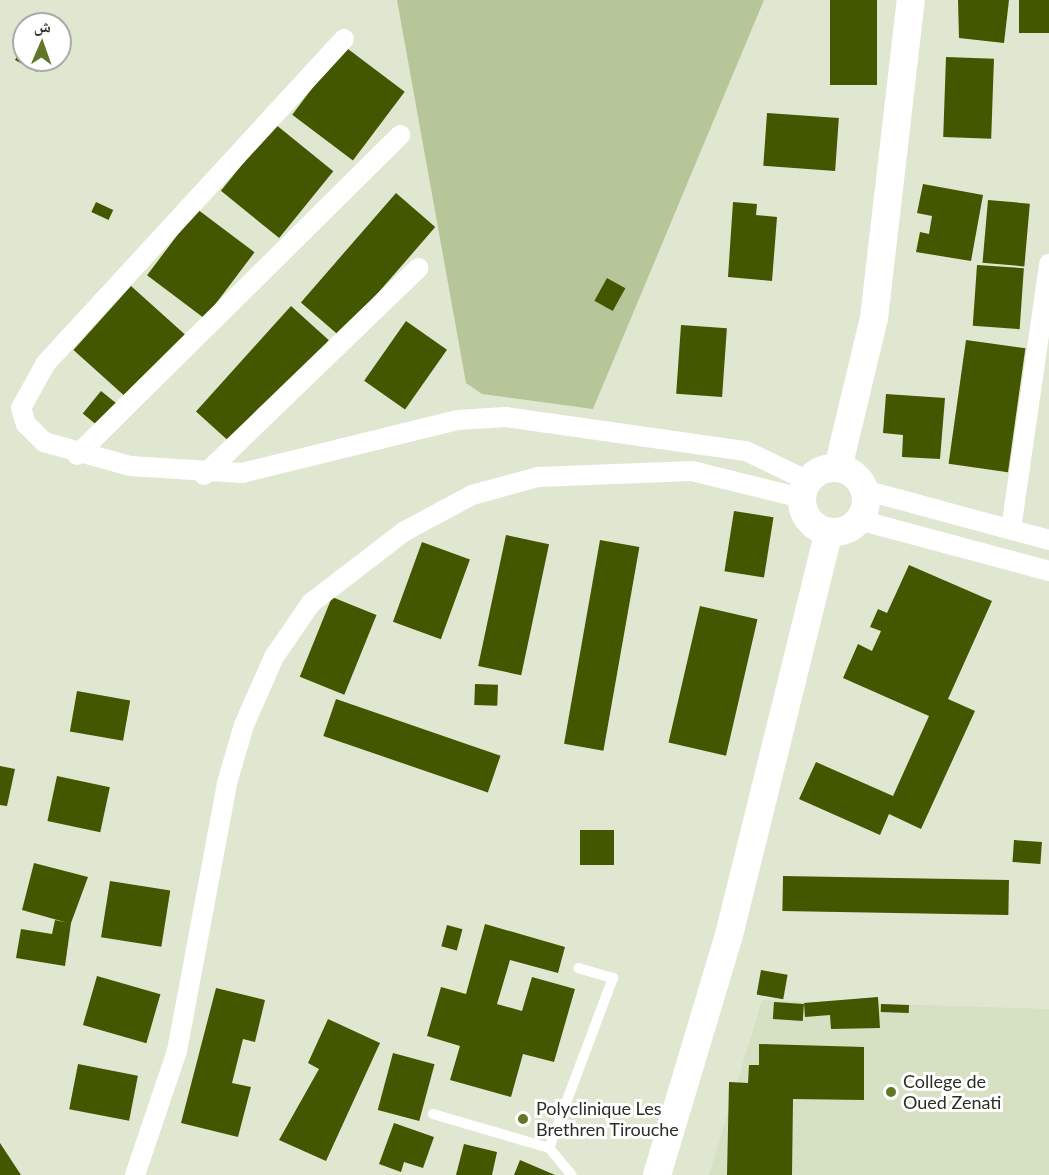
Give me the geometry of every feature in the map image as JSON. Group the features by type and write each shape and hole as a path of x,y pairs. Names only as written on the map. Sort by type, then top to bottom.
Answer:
{"main road":[{"path":"829,532 807,519 805,489 838,468 874,318 911,0"},
{"path":"829,532 859,520 864,490 851,473 838,468"},
{"path":"657,1175 729,935 829,532"}],"street":[{"path":"344,39 29,386 21,408 26,424 44,442 77,455 204,475 242,473 458,420 506,417 746,451 805,489"},
{"path":"77,455 400,135"},
{"path":"1011,529 1049,264"},
{"path":"204,475 418,268"},
{"path":"135,1175 177,1051 227,783 241,734 274,657 311,603 405,531 472,495 538,477 692,471 805,489"},
{"path":"864,490 1049,540"},
{"path":"859,520 1049,571"}],"lane":[{"path":"549,1148 613,978 578,968"},
{"path":"433,1114 549,1148 572,1175"}],"shaded area":[{"path":"397,0 764,0 593,409 482,394 466,383"},
{"name":"College de Oued Zenati","path":"762,1000 1049,1009 1049,1175 709,1175"}],"building":[{"path":"830,0 877,0 877,85 830,85"},
{"path":"958,0 1009,0 1004,43 959,38"},
{"path":"1019,0 1049,0 1049,33 1019,33"},
{"path":"344,46 405,92 353,160 292,115"},
{"path":"946,57 994,59 991,139 943,137"},
{"path":"767,113 839,118 835,171 763,166"},
{"path":"275,124 333,171 279,238 221,191"},
{"path":"923,184 983,195 971,261 916,252 920,232 929,234 932,216 917,213"},
{"path":"396,193 435,227 340,337 301,302"},
{"path":"988,200 1030,204 1024,266 983,263"},
{"path":"96,202 113,210 109,220 91,212"},
{"path":"733,202 757,204 756,215 777,217 772,281 728,277"},
{"path":"197,209 255,252 205,319 147,275"},
{"path":"977,265 1024,268 1020,329 973,326"},
{"path":"607,278 625,288 613,311 594,301"},
{"path":"131,286 187,337 130,401 73,350"},
{"path":"291,306 329,340 234,446 196,412"},
{"path":"406,321 447,350 405,409 364,381"},
{"path":"681,325 727,328 722,397 676,394"},
{"path":"966,340 1025,348 1008,472 949,464"},
{"path":"101,391 118,405 100,427 83,414"},
{"path":"886,394 945,398 940,459 902,457 903,435 883,433"},
{"path":"734,511 774,517 764,578 724,571"},
{"path":"506,535 549,544 521,675 478,666"},
{"path":"600,540 639,547 603,751 564,744"},
{"path":"422,542 470,559 441,639 393,622"},
{"path":"909,565 992,601 948,699 975,711 921,829 889,814 880,835 799,799 816,762 893,796 929,716 843,678 858,644 872,651 881,631 870,627 878,609 887,613"},
{"path":"332,597 377,615 344,695 300,677"},
{"path":"700,606 757,619 726,756 669,742"},
{"path":"475,684 498,685 497,706 474,705"},
{"path":"77,691 130,700 123,741 70,731"},
{"path":"336,699 501,756 488,793 323,736"},
{"path":"0,766 15,769 7,806 0,805"},
{"path":"57,776 110,787 100,832 47,821"},
{"path":"580,830 614,830 614,865 580,865"},
{"path":"1014,840 1042,842 1040,864 1012,862"},
{"path":"34,863 88,877 71,923 65,966 16,958 21,929 52,934 55,920 68,923 22,910"},
{"path":"783,876 1009,880 1008,915 782,911"},
{"path":"110,881 170,891 161,947 101,937"},
{"path":"485,924 565,947 558,973 510,960 497,1004 522,1011 532,977 575,989 554,1062 523,1054 511,1097 450,1080 460,1046 427,1036 441,987 466,994"},
{"path":"447,925 462,929 457,950 441,946"},
{"path":"761,970 788,975 783,999 757,995"},
{"path":"97,976 160,994 146,1043 83,1025"},
{"path":"216,988 265,1000 255,1042 243,1039 232,1083 251,1087 238,1137 181,1123"},
{"path":"878,997 880,1028 831,1029 830,1015 805,1017 804,1003"},
{"path":"774,1002 804,1004 803,1021 773,1019"},
{"path":"881,1004 909,1005 909,1013 881,1012"},
{"path":"328,1019 380,1043 326,1161 279,1140 319,1069 308,1063"},
{"path":"759,1044 864,1047 864,1100 793,1099 792,1175 727,1175 729,1082 748,1083 749,1065 759,1065"},
{"path":"393,1053 435,1064 419,1121 378,1110"},
{"path":"78,1064 138,1076 129,1121 69,1109"},
{"path":"394,1123 434,1137 423,1168 404,1162 401,1172 379,1164"},
{"path":"0,1143 21,1175 0,1175"},
{"path":"464,1144 497,1152 492,1175 456,1175"},
{"path":"520,1160 555,1175 514,1175"}],"place":[{"name":"College de Oued Zenati","path":"891,1092"},
{"name":"Polyclinique Les Brethren Tirouche","path":"523,1119"}]}
